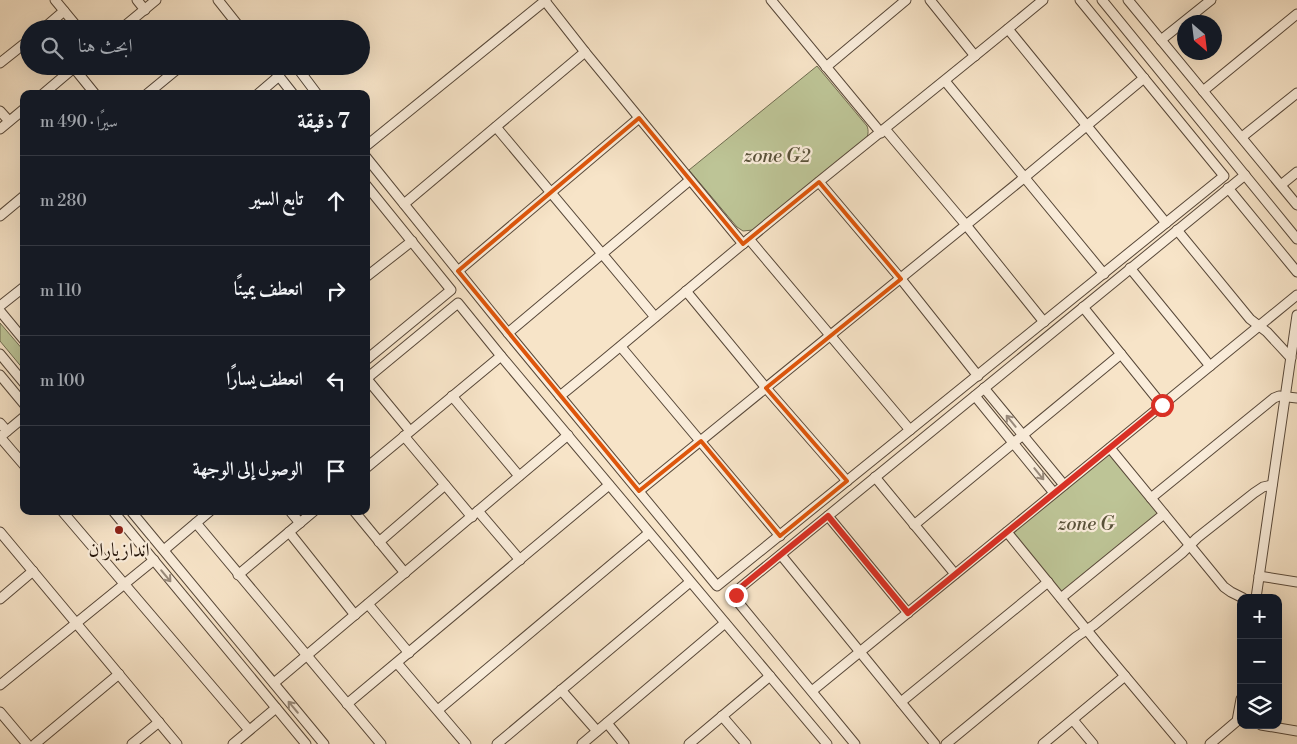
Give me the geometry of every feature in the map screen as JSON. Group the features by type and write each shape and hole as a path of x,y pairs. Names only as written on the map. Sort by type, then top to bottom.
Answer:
{"street":[{"path":"55,0 72,20"},
{"path":"137,0 145,10"},
{"path":"132,20 156,0"},
{"path":"218,0 234,20"},
{"path":"826,67 906,0"},
{"path":"930,0 975,56"},
{"path":"560,396 746,241 1044,0"},
{"path":"370,162 508,333 717,586 1224,176 1080,0"},
{"path":"1102,0 1297,238"},
{"path":"1128,0 1297,205"},
{"path":"1161,40 1211,0"},
{"path":"370,143 546,1 585,52 690,180 830,335 910,430"},
{"path":"774,1 826,67 966,226 1044,322"},
{"path":"54,20 64,11"},
{"path":"1203,91 1297,14"},
{"path":"1008,29 1166,223"},
{"path":"0,63 20,47"},
{"path":"404,204 585,52"},
{"path":"47,90 65,75"},
{"path":"81,75 92,90"},
{"path":"152,90 170,75"},
{"path":"303,75 314,90"},
{"path":"263,90 279,76 290,90"},
{"path":"639,491 966,226 1144,78"},
{"path":"945,81 1104,274"},
{"path":"1242,137 1297,93"},
{"path":"0,110 9,122"},
{"path":"0,129 20,112"},
{"path":"458,271 639,118"},
{"path":"496,127 655,317"},
{"path":"1281,185 1297,172"},
{"path":"855,744 738,602 736,592 1245,175"},
{"path":"508,333 690,180"},
{"path":"819,182 901,278 978,376"},
{"path":"1228,188 1297,272"},
{"path":"370,192 451,290 370,357"},
{"path":"0,216 20,199"},
{"path":"1177,230 1250,318 1268,332 1291,358"},
{"path":"370,274 412,241"},
{"path":"1130,268 1210,366"},
{"path":"0,306 20,290"},
{"path":"686,291 766,388 847,481"},
{"path":"812,692 1297,295"},
{"path":"370,376 458,302 500,356 828,744"},
{"path":"1083,307 1162,405"},
{"path":"0,311 20,335"},
{"path":"1257,594 1297,315"},
{"path":"621,347 780,536"},
{"path":"0,354 20,378"},
{"path":"914,525 1121,354"},
{"path":"370,465 500,356"},
{"path":"0,375 20,399"},
{"path":"370,383 445,485 520,560"},
{"path":"984,388 1064,485"},
{"path":"452,396 519,476"},
{"path":"975,396 1054,493"},
{"path":"1151,498 1274,398 1285,396 1297,398"},
{"path":"2,435 20,420"},
{"path":"0,422 2,435 20,460"},
{"path":"274,683 568,436"},
{"path":"1110,448 1224,587 1237,595"},
{"path":"875,477 955,574"},
{"path":"379,542 445,485"},
{"path":"347,704 609,485"},
{"path":"946,744 1068,643 1182,553 1197,538 1254,493 1263,487 1272,485"},
{"path":"1061,598 1164,514"},
{"path":"65,515 249,730"},
{"path":"116,515 306,744"},
{"path":"134,515 324,744"},
{"path":"164,550 196,523 202,515"},
{"path":"293,515 300,523"},
{"path":"238,575 309,515"},
{"path":"357,515 405,573"},
{"path":"828,516 908,613"},
{"path":"196,523 381,744"},
{"path":"0,532 177,744"},
{"path":"289,532 355,615"},
{"path":"1008,532 1086,630 1182,744"},
{"path":"438,710 649,533"},
{"path":"781,555 935,744"},
{"path":"0,685 154,560"},
{"path":"0,599 33,571"},
{"path":"1259,576 1297,582"},
{"path":"497,744 690,582"},
{"path":"901,702 1048,582"},
{"path":"368,604 409,653"},
{"path":"208,626 219,617"},
{"path":"582,744 725,623"},
{"path":"397,663 466,744"},
{"path":"35,744 119,674"},
{"path":"688,744 770,676"},
{"path":"1043,744 1125,676"},
{"path":"561,690 597,731"},
{"path":"233,744 276,708"},
{"path":"0,712 27,744"},
{"path":"722,716 746,744"},
{"path":"1073,720 1093,744"},
{"path":"132,744 159,722"},
{"path":"607,723 624,744"},
{"path":"1210,744 1237,724"},
{"path":"1282,728 1297,731"}],"highlighted area":[{"path":"639,118 743,244 819,182 901,279 766,388 847,481 780,536 701,441 639,491 458,271"}],"green space":[{"name":"zone G2","path":"817,66 867,126 866,140 753,230 743,231 737,227 689,170"},
{"path":"0,323 20,346 20,365 0,341"},
{"name":"zone G","path":"1111,453 1160,513 1061,593 1012,532"}],"place":[{"name":"اندازياران","path":"119,530"}],"route":[{"path":"736,595 736,592 741,587 828,516 908,613 1162,405"}]}
